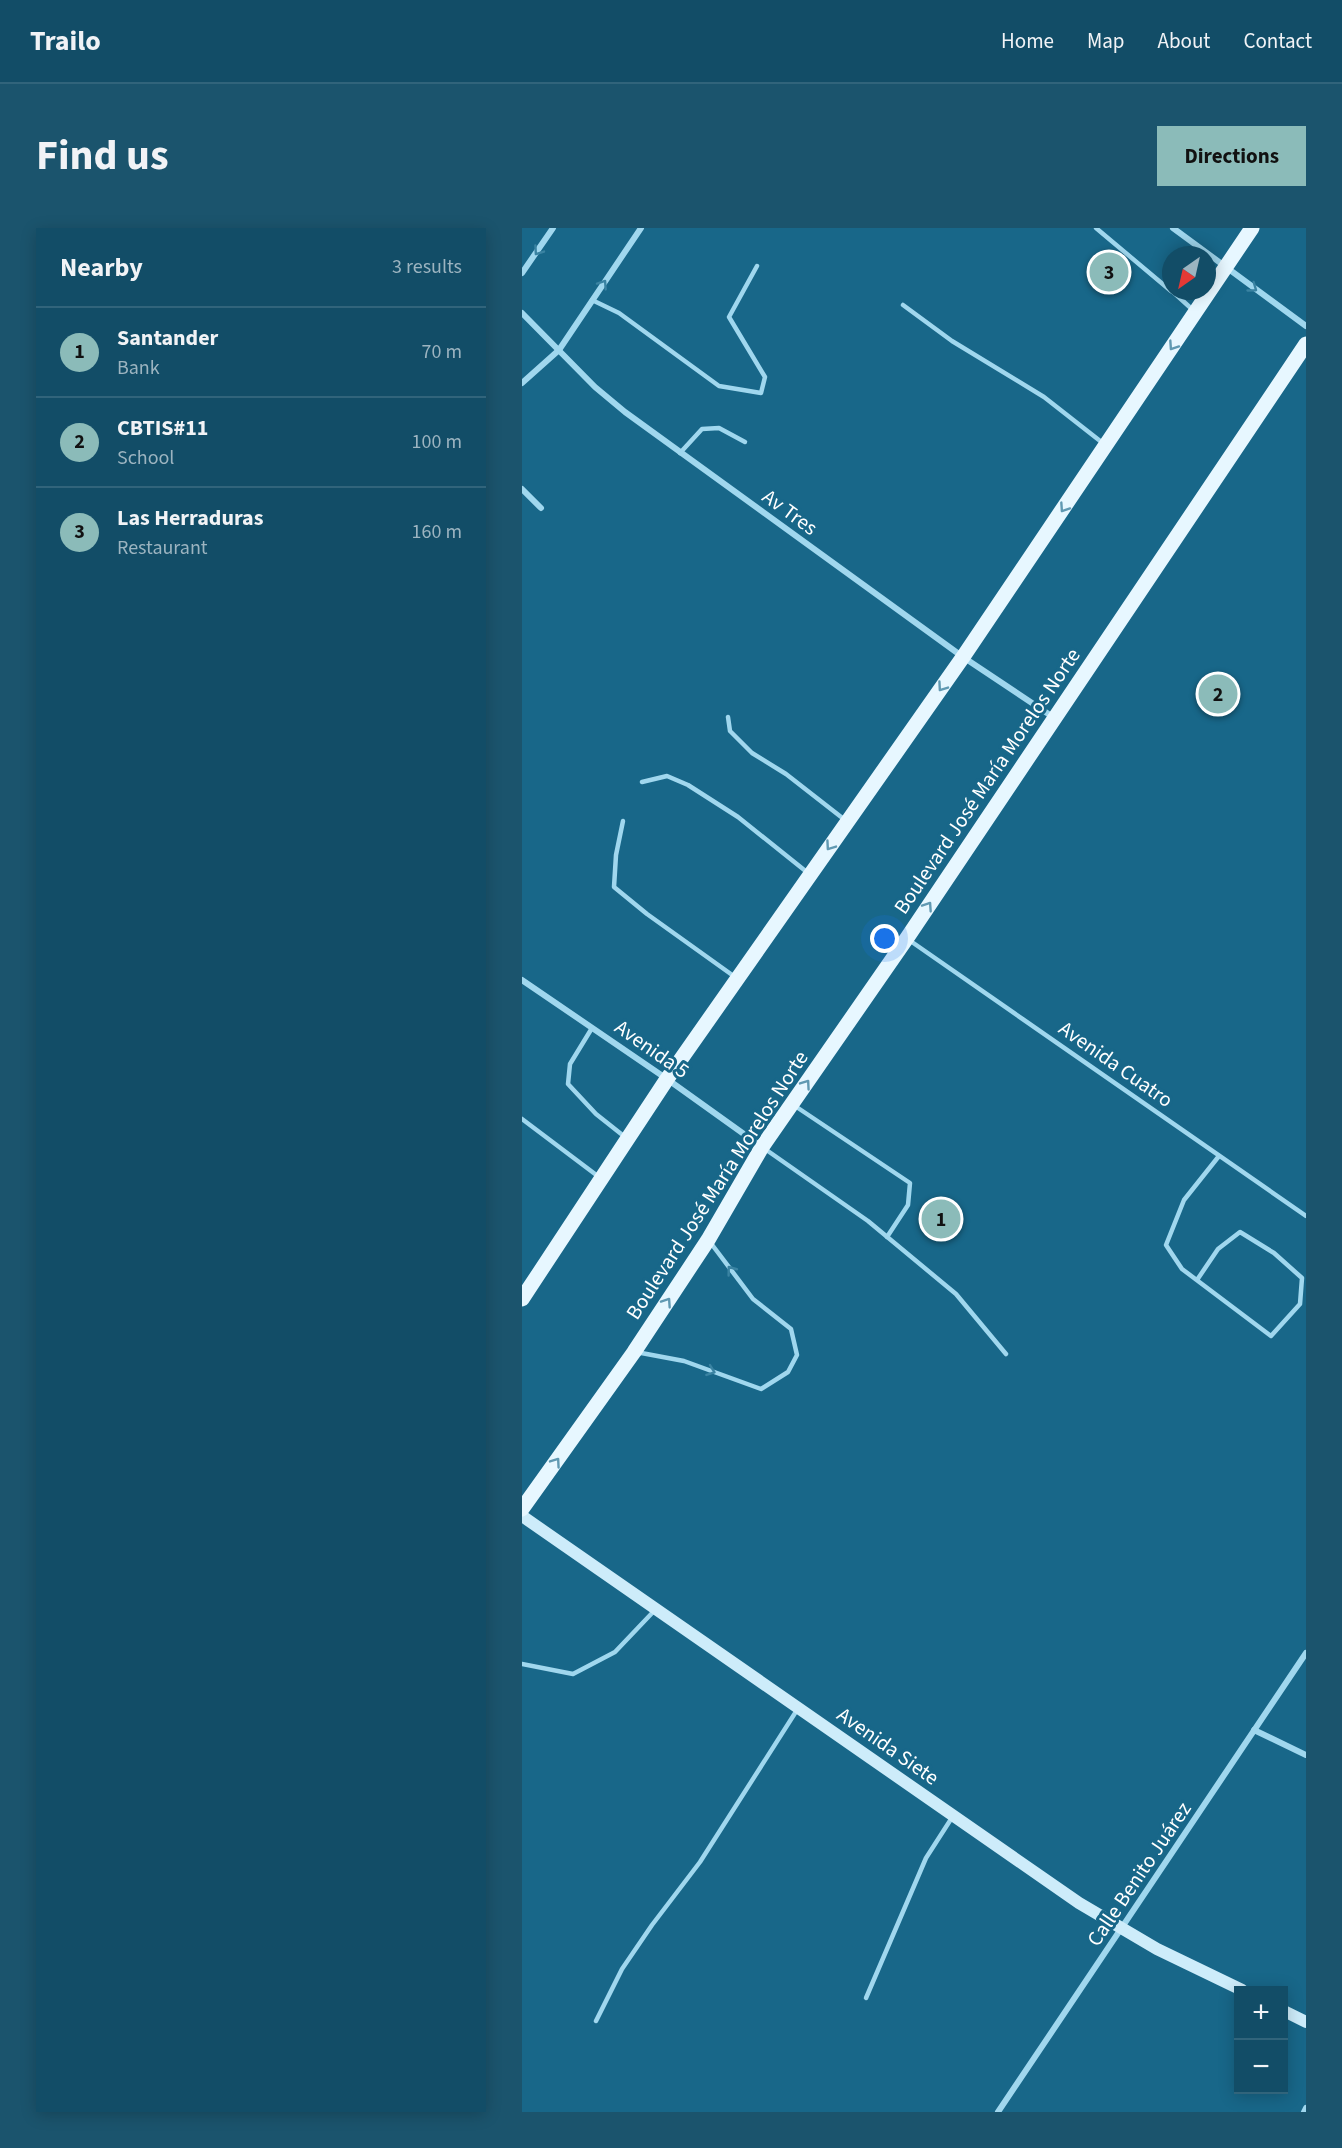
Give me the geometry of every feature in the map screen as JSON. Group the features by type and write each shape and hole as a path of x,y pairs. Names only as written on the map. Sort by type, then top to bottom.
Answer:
{"main road":[{"path":"522,1299 667,1079 963,657 1252,228"},
{"name":"Boulevard José María Morelos Norte","path":"522,1509 634,1352 708,1240 762,1147 907,938 1306,344"}],"street":[{"path":"522,273 553,228"},
{"path":"522,382 559,350 641,228"},
{"path":"1173,228 1306,326"},
{"name":"Av Tres","path":"522,313 595,387 617,406 963,657 1054,717"},
{"path":"522,489 541,508"},
{"name":"Avenida 5","path":"522,980 762,1147"},
{"name":"Avenida Siete","path":"522,1516 1079,1903 1122,1929 1234,1986"},
{"name":"Calle Benito Juárez","path":"998,2112 1306,1653"},
{"path":"1254,1730 1306,1755"},
{"path":"1288,2013 1306,2022"}],"lane":[{"path":"1096,228 1162,283"},
{"path":"592,300 619,314 719,386 761,393 765,377 729,317 757,266"},
{"path":"1182,300 1196,312"},
{"path":"903,305 952,342 1044,397 1106,446"},
{"path":"680,453 702,429 719,428 745,441"},
{"path":"728,717 730,731 752,753 786,774 847,821"},
{"path":"642,782 667,776 687,784 738,817 810,874"},
{"path":"623,821 616,855 615,887 647,914 737,978"},
{"name":"Avenida Cuatro","path":"907,938 1306,1216"},
{"path":"592,1028 570,1064 568,1084 596,1113 627,1138"},
{"path":"792,1104 910,1183 908,1205 887,1237"},
{"path":"522,1119 601,1179"},
{"path":"762,1147 868,1221 956,1294 1006,1354"},
{"path":"1197,1280 1218,1249 1239,1232 1274,1253 1302,1278 1300,1304 1271,1336 1182,1269 1166,1245 1184,1200 1219,1156"},
{"path":"634,1352 684,1361 761,1389 788,1372 797,1355 791,1329 753,1299 708,1240"},
{"path":"522,1664 573,1674 615,1652 656,1609"},
{"path":"596,2021 622,1969 706,1852 799,1708"},
{"path":"866,1998 926,1858 953,1816"}],"place":[{"name":"Las Herraduras","path":"1109,272"},
{"name":"CBTIS#11","path":"1218,694"},
{"name":"Santander","path":"941,1219"}]}
